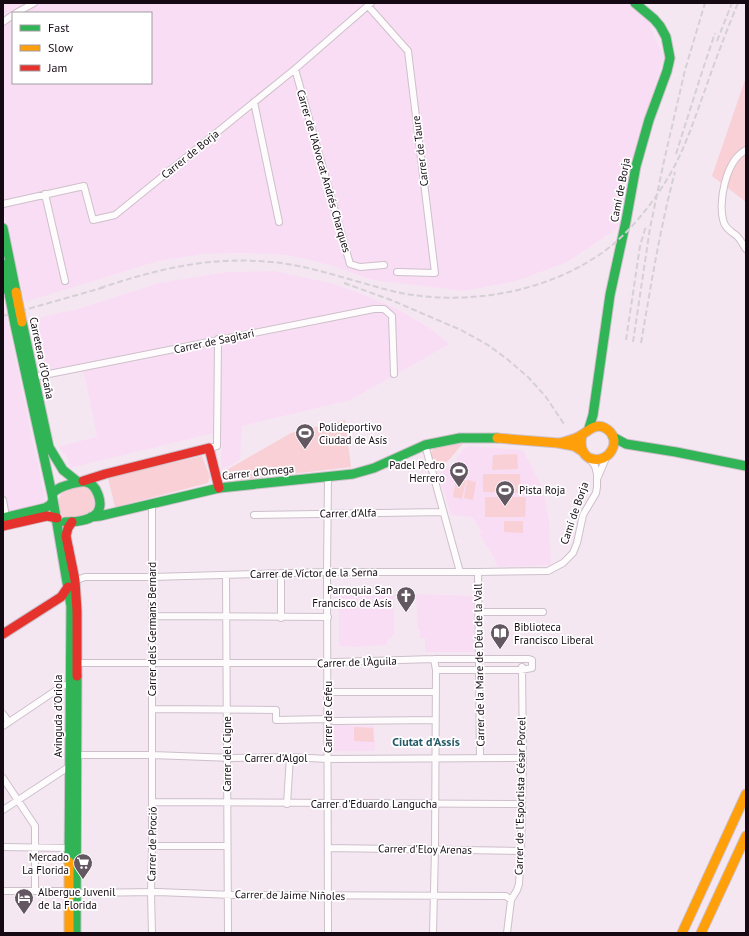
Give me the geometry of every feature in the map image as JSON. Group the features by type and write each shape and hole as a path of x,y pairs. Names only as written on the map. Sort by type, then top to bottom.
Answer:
{"street":[{"path":"18,12 34,3"},
{"name":"Camí de Borja","path":"589,428 596,397 610,295 636,166 649,120 667,71 670,58 666,37 660,26 635,3"},
{"name":"Carrer de Borja","path":"3,204 84,186 93,220 115,215 295,69 370,4"},
{"name":"Carrer de Taure","path":"370,4 408,51 435,273 397,272"},
{"path":"3,22 12,16"},
{"name":"Carrer de l'Advocat Andrés Charques","path":"295,69 350,264 360,267 384,265"},
{"path":"254,102 279,222"},
{"path":"746,150 734,159 725,182 722,198 724,222 727,228 738,237 746,249"},
{"path":"45,194 65,281"},
{"name":"Carretera d'Ocaña","path":"3,228 13,293 53,498"},
{"name":"Carretera d'Ocaña","path":"3,264 13,293"},
{"name":"Carrer de Sagitari","path":"34,377 374,309 384,309 392,316 394,374"},
{"name":"Carretera d'Ocaña","path":"19,324 34,377 49,447 63,470 81,482"},
{"path":"3,500 5,518 45,508 50,505 55,490 60,487 216,446 218,339"},
{"name":"Camí de Borja","path":"596,397 599,417 604,428"},
{"path":"582,451 580,440 582,435 589,428 600,426 608,430 613,437 626,444 746,466"},
{"path":"558,443 582,435"},
{"name":"Carrer d'Omega","path":"3,526 47,516 57,518 62,522 72,522 219,488 353,474 374,468 425,445 460,438 484,437 558,443"},
{"path":"608,456 614,446 613,437"},
{"path":"558,443 574,446 590,458 598,460 631,447 638,446"},
{"path":"425,445 460,572"},
{"path":"209,448 219,488"},
{"name":"Camí de Borja","path":"554,568 570,557 577,543 583,516 593,499 600,469 608,456"},
{"name":"Camí de Borja","path":"590,458 596,470 598,480"},
{"name":"Carrer de Cefeu","path":"328,476 328,933"},
{"path":"81,482 92,484 96,488 99,510 97,514 91,517"},
{"name":"Avinguda d'Oriola","path":"53,498 77,612 78,755 73,892 69,933"},
{"name":"Carrer dels Germans Bernard","path":"152,504 152,755"},
{"name":"Carrer d'Alfa","path":"254,515 443,512"},
{"name":"Avinguda d'Oriola","path":"72,522 68,528 66,536 70,584 65,598 70,686 70,848 76,933"},
{"name":"Carrer de Víctor de la Serna","path":"70,584 85,577 152,577 327,572 543,571 554,568"},
{"name":"Carrer de la Mare de Déu de la Vall","path":"478,572 480,758"},
{"path":"281,573 281,618"},
{"name":"Carrer del Cigne","path":"226,575 228,933"},
{"path":"3,628 70,584"},
{"path":"3,634 65,598"},
{"path":"479,612 543,612"},
{"path":"152,616 281,618 328,617"},
{"path":"433,933 436,670 434,659"},
{"name":"Carrer de l'Àguila","path":"78,663 227,664 328,663 434,659 532,660 532,668 521,670"},
{"name":"Carrer de l'Esportista César Porcel","path":"507,933 511,900 519,884 521,851 523,758 521,663 517,660"},
{"path":"436,670 521,670"},
{"path":"3,714 6,724 64,685 70,686"},
{"path":"328,692 435,692"},
{"path":"152,709 276,710 276,720 435,720"},
{"name":"Carrer d'Algol","path":"78,755 152,755 233,758 290,757 328,759 523,758"},
{"name":"Carrer de Proció","path":"152,755 152,846 150,893 152,933"},
{"path":"288,804 290,757"},
{"path":"3,810 70,766"},
{"path":"3,778 35,826 35,891"},
{"path":"682,933 746,794"},
{"name":"Carrer d'Eduardo Langucha","path":"152,802 435,805 522,804"},
{"path":"701,933 744,850 746,836"},
{"path":"152,846 227,846"},
{"path":"3,847 70,848"},
{"name":"Carrer d'Eloy Arenas","path":"328,848 521,851"},
{"name":"Carrer de Jaime Niñoles","path":"3,891 506,896 511,900"}],"shaded area":[{"path":"3,3 640,3 664,57 650,101 628,185 619,227 567,262 516,281 464,291 373,280 330,265 288,255 244,253 204,254 158,261 25,302 9,241 3,209"},
{"path":"746,77 746,202 712,176"},
{"path":"274,271 331,283 367,296 401,311 429,328 450,344 350,400 242,426 240,460 221,470 222,431 70,468 67,457 59,448 60,446 97,437 83,368 43,375 32,319 75,310 159,283 228,272"},
{"path":"3,300 46,503 3,514"},
{"name":"Polideportivo Ciudad de Asís","path":"345,420 351,467 225,482 223,472 291,433"},
{"path":"464,442 449,460 435,471 431,453 434,447"},
{"path":"468,446 523,450 543,489 549,522 551,565 498,567 493,555 479,534 482,532 472,517 451,515 439,476 440,473 454,463 463,449"},
{"path":"517,454 518,469 492,470 493,455"},
{"path":"202,456 210,477 208,483 115,507 108,478"},
{"path":"483,474 520,474 521,493 483,492"},
{"name":"Padel Pedro Herrero","path":"456,478 466,480 462,499 453,497"},
{"path":"467,480 476,482 473,500 464,498"},
{"path":"83,487 92,493 95,508 94,510 78,517 68,519 65,518 60,512 59,508 60,496 62,493 72,489"},
{"name":"Pista Roja","path":"485,497 526,497 525,517 485,517"},
{"path":"504,521 523,521 523,533 504,532"},
{"path":"339,593 474,596 474,652 425,652 425,638 420,638 420,630 418,630 416,595 394,596 394,634 392,634 391,639 387,639 387,645 356,647 339,646"},
{"path":"334,725 374,726 375,751 333,751"},
{"path":"354,727 373,728 374,742 354,741"}],"railway":[{"path":"633,342 650,228 664,161 685,70 705,3"},
{"path":"717,41 732,3"},
{"path":"100,288 163,270 226,261 284,263 321,271 401,293 427,297 454,298 508,292 560,276 584,264 606,250 633,225 663,186 685,145 738,3"},
{"path":"676,154 715,33"},
{"path":"641,343 660,235 675,172"},
{"path":"626,340 640,246 646,226"},
{"path":"344,283 391,300 461,330 488,345 528,377 546,397 564,424"},
{"path":"3,316 105,287"}],"traffic: fast":[{"path":"589,428 593,415 610,295 636,166 649,120 667,71 670,58 666,37 660,26 635,3"},
{"path":"3,228 16,292"},
{"path":"3,264 9,293"},
{"path":"9,293 15,325"},
{"path":"22,322 49,447 63,470 78,482"},
{"path":"15,325 52,494 71,606 69,862"},
{"path":"613,437 626,444 746,466"},
{"path":"91,517 219,488 353,474 374,468 425,445 460,438 497,438"},
{"path":"52,494 63,486 82,482 90,484 96,490 100,505 97,513 90,518 65,522"},
{"path":"3,518 45,508 53,501"},
{"path":"76,933 77,676"}],"traffic: slow":[{"path":"16,292 22,322"},
{"path":"560,443 578,437 594,427 601,426 611,432 614,444 612,450 603,458 589,458 584,454 582,448 582,435"},
{"path":"497,438 558,443 574,446 582,451"},
{"path":"682,933 746,794"},
{"path":"701,933 746,836"},
{"path":"69,862 69,933"}],"traffic: jam":[{"path":"83,481 209,448 219,488"},
{"path":"3,526 47,516 57,518"},
{"path":"72,522 68,528 66,536 75,580 77,611 77,676"},
{"path":"3,634 61,597 68,587"}],"place":[{"name":"Polideportivo Ciudad de Asís","path":"305,450"},
{"name":"Padel Pedro Herrero","path":"459,488"},
{"name":"Pista Roja","path":"505,507"},
{"name":"Parroquia San Francisco de Asís","path":"406,613"},
{"name":"Biblioteca Francisco Liberal","path":"500,650"},
{"name":"Mercado La Florida","path":"83,880"},
{"name":"Albergue Juvenil de la Florida","path":"24,915"}],"district":[{"name":"Ciutat d'Assís","path":"426,742"}]}
